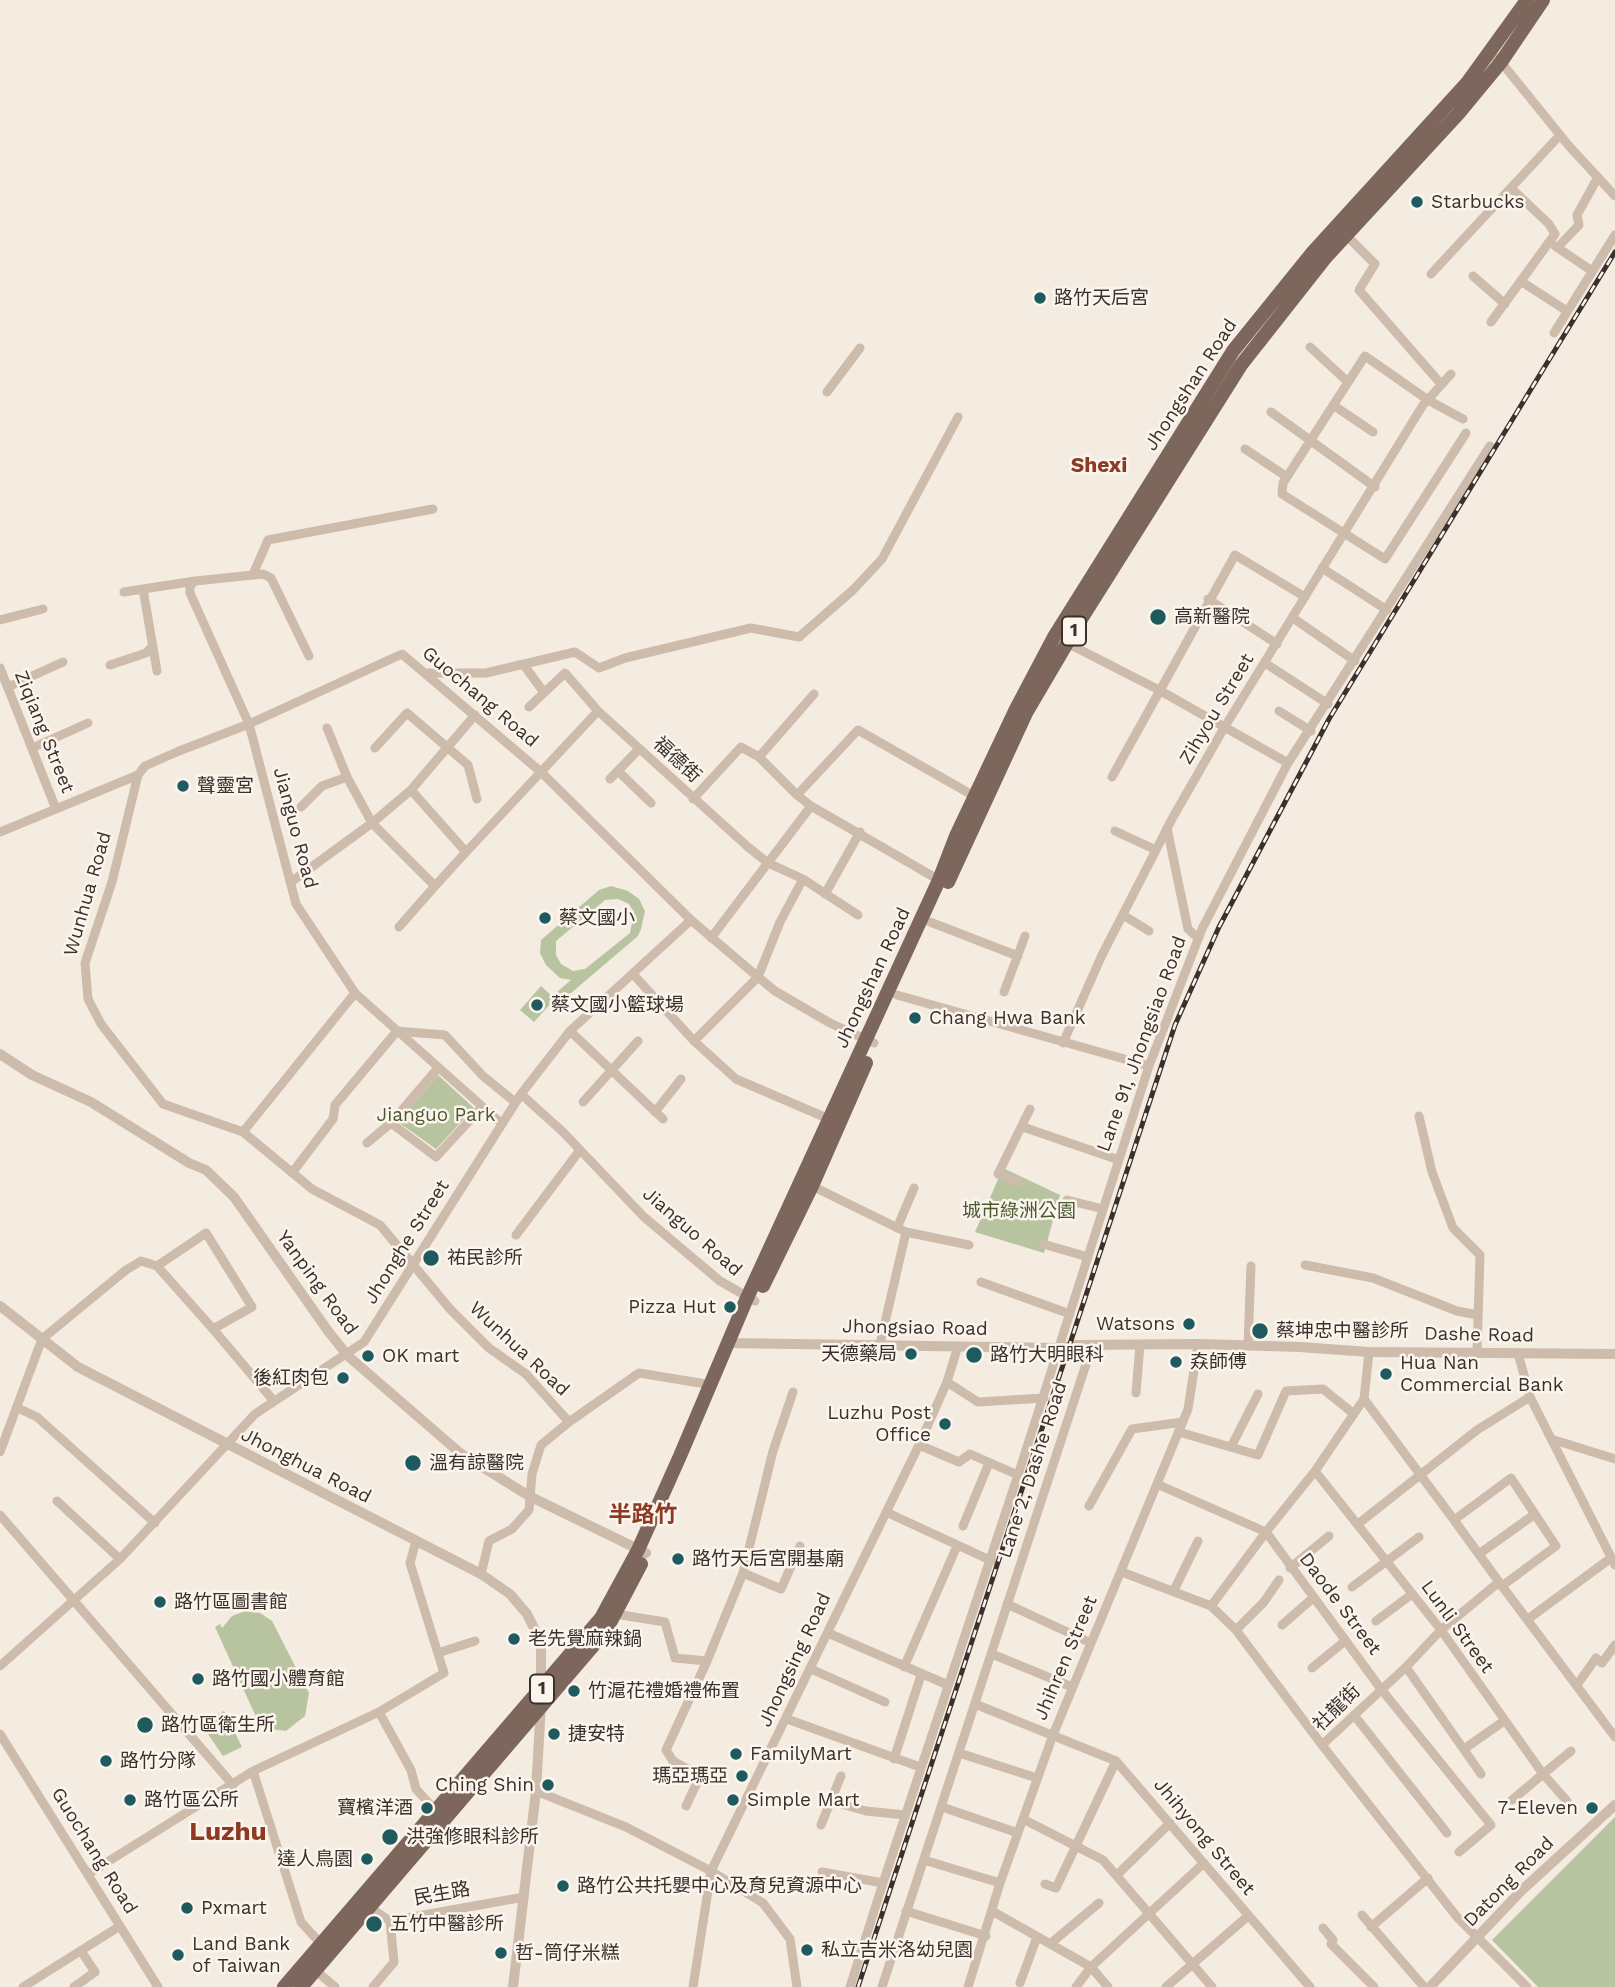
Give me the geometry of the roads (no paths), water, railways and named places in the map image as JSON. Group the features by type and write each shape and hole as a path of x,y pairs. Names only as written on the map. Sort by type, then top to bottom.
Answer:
{"main road":[{"name":"Jhongshan Road","path":"284,1987 439,1814 541,1706 593,1646 615,1614 829,1119 897,995 1061,640 1241,365 1286,304 1458,114 1495,57 1527,0"},
{"name":"Jhongshan Road","path":"751,1300 812,1186 974,796 1061,640 1233,351 1296,272 1467,83 1495,57 1543,0"},
{"name":"Jhongshan Road","path":"301,1987 369,1907 439,1814 601,1618 642,1551 732,1344"}],"street":[{"path":"1495,57 1615,196"},
{"path":"1431,274 1560,135"},
{"path":"1491,322 1554,245 1579,225 1577,215 1598,177"},
{"path":"1511,188 1549,224 1555,234 1554,245"},
{"path":"1346,235 1375,264 1359,290 1441,384"},
{"path":"1554,333 1615,235"},
{"path":"1554,245 1592,271"},
{"path":"1473,276 1505,304"},
{"path":"1522,282 1567,311"},
{"path":"1310,347 1348,382"},
{"path":"827,393 860,348"},
{"path":"1463,419 1428,400 1365,356 1287,477 1282,494 1342,535 1385,559 1466,433"},
{"name":"Zihyou Street","path":"1063,1043 1167,827 1224,728 1428,400 1451,374"},
{"path":"1333,405 1373,432"},
{"path":"1271,412 1376,487"},
{"path":"425,673 486,673 575,652 599,668 625,658 751,628 799,638 809,632 882,559 958,417"},
{"name":"Lane 91, Jhongsiao Road","path":"850,1987 920,1767 992,1561 1149,1066 1198,938 1288,764 1490,446"},
{"path":"1245,449 1287,477"},
{"path":"254,572 268,540 433,509"},
{"path":"1112,777 1208,599 1235,555 1305,597"},
{"path":"1322,568 1387,610"},
{"path":"124,592 254,572 271,578 309,656"},
{"name":"Jianguo Road","path":"195,581 190,593 249,724 296,904 355,993 502,1124"},
{"path":"143,589 157,671"},
{"path":"1208,599 1277,644"},
{"path":"0,620 43,609"},
{"path":"1293,618 1355,661"},
{"path":"1061,640 1159,690 1288,764"},
{"path":"110,665 146,653 152,648"},
{"name":"Guochang Road","path":"0,832 138,775 145,766 249,724 402,654 541,772 691,920 758,977 796,1003 870,1041"},
{"path":"4,683 64,662"},
{"path":"1265,663 1328,704"},
{"path":"523,664 543,691 529,707"},
{"name":"Ziqiang Street","path":"0,668 56,809"},
{"name":"福德街","path":"543,691 565,673 598,711 693,799 768,863 803,879 858,915"},
{"path":"759,757 814,694"},
{"path":"400,927 598,711"},
{"path":"1279,711 1311,731"},
{"path":"374,748 407,713 468,765 477,799"},
{"path":"291,882 372,823 411,790 475,715"},
{"path":"32,748 88,723"},
{"path":"327,728 347,777 372,823 435,886"},
{"path":"797,795 858,730 974,796"},
{"path":"693,799 741,747 759,757 811,806 939,880"},
{"path":"610,779 639,749"},
{"path":"618,771 651,803"},
{"name":"Wunhua Road","path":"138,775 111,882 88,950 85,981 88,999 101,1024 163,1104 243,1132 312,1189 380,1225 413,1267 476,1336 526,1374 569,1422"},
{"path":"301,807 322,786 347,777"},
{"path":"411,790 466,852"},
{"path":"711,938 811,806"},
{"path":"1167,827 1188,929 1198,938"},
{"path":"1115,831 1156,850"},
{"path":"825,894 860,832"},
{"path":"694,1041 758,977 780,922 803,879"},
{"path":"1123,915 1149,931"},
{"name":"Jhonghe Street","path":"0,1666 120,1559 241,1428 273,1400 348,1356 364,1342 518,1098 570,1031 691,920"},
{"path":"930,922 1018,956"},
{"path":"1004,992 1025,936"},
{"path":"633,974 694,1041 736,1079 829,1119"},
{"path":"243,1132 355,993"},
{"path":"897,995 1149,1066"},
{"path":"292,1173 333,1119 335,1105 397,1031"},
{"name":"Jianguo Road","path":"397,1031 445,1035 483,1076 518,1098 580,1150 644,1217 720,1281 751,1300"},
{"path":"570,1031 627,1088 659,1115 681,1079"},
{"path":"583,1102 608,1070 638,1041"},
{"name":"Yanping Road","path":"0,1054 32,1075 138,1129 216,1178 234,1197 348,1356 460,1452 529,1496 642,1551"},
{"path":"367,1143 390,1123 438,1068"},
{"path":"390,1123 436,1157 481,1108"},
{"path":"1018,1182 998,1174 1023,1128 1030,1109"},
{"path":"1419,1116 1432,1172 1453,1228 1480,1255 1477,1352"},
{"path":"1023,1128 1119,1160"},
{"path":"516,1235 580,1150"},
{"path":"812,1186 902,1230 969,1245"},
{"path":"880,1344 897,1268 902,1230 914,1188"},
{"path":"1067,1200 1103,1209"},
{"path":"157,1266 206,1233 252,1307 213,1329"},
{"path":"1043,1244 1088,1257"},
{"path":"0,1452 42,1339 126,1270 141,1261 157,1266 273,1400"},
{"path":"1305,1265 1373,1278 1457,1311 1478,1315"},
{"path":"1248,1345 1251,1266"},
{"path":"981,1282 1070,1314"},
{"name":"Jhonghua Road","path":"0,1306 78,1367 481,1574 510,1594 527,1614 541,1642 541,1706 536,1791 513,1987"},
{"name":"Jhongsiao Road","path":"732,1344 1059,1348 1092,1346"},
{"name":"Dashe Road","path":"1092,1346 1198,1344 1369,1352 1615,1354"},
{"name":"Jhihren Street","path":"968,1987 986,1936 1000,1883 1053,1735 1179,1432 1194,1384 1198,1344"},
{"path":"1136,1393 1140,1345"},
{"name":"Jhongsing Road","path":"693,1987 711,1871 919,1445 947,1382 958,1346"},
{"name":"Lane 2, Dashe Road","path":"882,1987 1092,1346"},
{"path":"1211,1606 1315,1471 1364,1399 1369,1352"},
{"path":"1518,1353 1530,1397 1613,1562 1528,1619"},
{"path":"481,1574 489,1541 512,1529 529,1510 537,1452 541,1445 569,1422 639,1373 712,1385"},
{"path":"947,1382 978,1402 1044,1398"},
{"path":"1179,1432 1258,1455 1286,1391 1322,1389 1354,1413"},
{"path":"685,1806 700,1776 673,1760 666,1750 743,1573 774,1451 793,1392"},
{"path":"1231,1447 1258,1394"},
{"path":"1358,1524 1419,1473 1477,1430 1530,1397"},
{"path":"1364,1399 1615,1737"},
{"path":"18,1408 37,1418 155,1523"},
{"path":"1089,1506 1132,1429 1182,1422"},
{"path":"1551,1439 1615,1459"},
{"path":"919,1445 959,1462 970,1454 1018,1475"},
{"path":"963,1526 989,1463"},
{"name":"Lunli Street","path":"1315,1471 1441,1630 1543,1774 1567,1801"},
{"path":"1454,1520 1511,1478 1535,1514 1479,1554"},
{"path":"1159,1485 1266,1532"},
{"path":"57,1501 120,1559"},
{"path":"886,1512 992,1561"},
{"name":"社龍街","path":"1527,1987 1477,1939 1322,1745 1406,1667 1441,1630 1500,1583 1556,1546 1535,1514"},
{"path":"0,1515 233,1785"},
{"name":"Daode Street","path":"1266,1532 1381,1689 1491,1825 1459,1852"},
{"path":"1290,1568 1329,1535"},
{"path":"1352,1587 1419,1538"},
{"path":"88,1874 253,1771 379,1712 444,1673 410,1563 416,1541"},
{"path":"1174,1590 1198,1541"},
{"path":"743,1573 781,1589 800,1546"},
{"path":"904,1667 957,1546"},
{"path":"1122,1572 1211,1606 1236,1630 1322,1745"},
{"path":"1236,1630 1264,1602 1279,1580"},
{"path":"1376,1621 1412,1594"},
{"path":"1282,1625 1313,1598"},
{"path":"1007,1604 1091,1643"},
{"path":"615,1614 665,1622 675,1658 707,1661"},
{"path":"828,1633 948,1685"},
{"path":"1312,1668 1345,1641"},
{"path":"438,1653 475,1642"},
{"path":"1577,1685 1596,1658 1602,1663 1615,1645"},
{"path":"992,1654 1072,1687"},
{"path":"1406,1667 1481,1774"},
{"path":"811,1668 885,1702"},
{"path":"894,1759 921,1675"},
{"name":"Jhihyong Street","path":"975,1704 1116,1761 1310,1987"},
{"path":"379,1712 411,1770 416,1789 439,1814"},
{"path":"1354,1715 1447,1833"},
{"path":"787,1719 920,1767"},
{"path":"1464,1748 1504,1721"},
{"name":"Guochang Road","path":"0,1734 158,1987"},
{"path":"1513,1800 1571,1751"},
{"path":"959,1753 1037,1778"},
{"path":"1045,1884 1056,1888 1116,1761"},
{"path":"253,1771 300,1922 321,1944"},
{"path":"821,1825 841,1776"},
{"path":"536,1791 626,1827 711,1871 763,1903 790,1939 797,1987"},
{"path":"831,1801 866,1811 905,1815"},
{"name":"Datong Road","path":"1430,1987 1521,1891 1615,1805"},
{"path":"942,1807 1018,1833"},
{"path":"1023,1819 1103,1860 1118,1874 1212,1987"},
{"path":"1118,1874 1170,1822"},
{"path":"923,1860 1000,1883"},
{"path":"1076,1987 1091,1967 1204,1863"},
{"path":"822,1872 883,1883"},
{"path":"1371,1927 1428,1878"},
{"name":"民生路","path":"369,1907 390,1921 524,1897"},
{"path":"1050,1944 1099,1903"},
{"path":"906,1911 986,1936"},
{"path":"992,1911 1091,1967 1108,1987"},
{"path":"1166,1987 1248,1916"},
{"path":"1362,1916 1424,1987"},
{"path":"373,1987 394,1962 390,1921"},
{"path":"23,1987 120,1926"},
{"path":"1323,1928 1333,1940 1331,1944 1374,1987"},
{"path":"1020,1983 1037,1937"},
{"path":"74,1987 95,1972 81,1951"},
{"path":"316,1970 335,1987"}],"railway":[{"path":"858,1987 1175,1025 1219,927 1329,719 1615,252"}],"place":[{"name":"Starbucks","path":"1417,202"},
{"name":"路竹天后宮","path":"1040,298"},
{"name":"高新醫院","path":"1158,617"},
{"name":"聲靈宮","path":"183,786"},
{"name":"蔡文國小","path":"545,918"},
{"name":"蔡文國小籃球場","path":"537,1005"},
{"name":"Chang Hwa Bank","path":"915,1018"},
{"name":"祐民診所","path":"431,1258"},
{"name":"Pizza Hut","path":"730,1307"},
{"name":"Watsons","path":"1189,1324"},
{"name":"蔡坤忠中醫診所","path":"1260,1331"},
{"name":"天德藥局","path":"911,1354"},
{"name":"路竹大明眼科","path":"974,1355"},
{"name":"OK mart","path":"368,1356"},
{"name":"𡘙師傅","path":"1176,1362"},
{"name":"Hua Nan Commercial Bank","path":"1386,1374"},
{"name":"後紅肉包","path":"343,1378"},
{"name":"Luzhu Post Office","path":"945,1424"},
{"name":"溫有諒醫院","path":"413,1463"},
{"name":"路竹天后宮開基廟","path":"678,1559"},
{"name":"路竹區圖書館","path":"160,1602"},
{"name":"老先覺麻辣鍋","path":"514,1639"},
{"name":"路竹國小體育館","path":"198,1679"},
{"name":"竹滬花禮婚禮佈置","path":"574,1691"},
{"name":"路竹區衛生所","path":"145,1725"},
{"name":"捷安特","path":"554,1734"},
{"name":"FamilyMart","path":"736,1754"},
{"name":"路竹分隊","path":"106,1761"},
{"name":"瑪亞瑪亞","path":"742,1776"},
{"name":"Ching Shin","path":"548,1785"},
{"name":"路竹區公所","path":"130,1800"},
{"name":"Simple Mart","path":"733,1800"},
{"name":"寶檳洋酒","path":"427,1808"},
{"name":"7-Eleven","path":"1592,1808"},
{"name":"洪強修眼科診所","path":"390,1837"},
{"name":"達人鳥園","path":"367,1859"},
{"name":"路竹公共托嬰中心及育兒資源中心","path":"563,1886"},
{"name":"Pxmart","path":"187,1908"},
{"name":"五竹中醫診所","path":"374,1924"},
{"name":"私立吉米洛幼兒園","path":"807,1950"},
{"name":"哲-筒仔米糕","path":"501,1953"},
{"name":"Land Bank of Taiwan","path":"178,1955"}],"district":[{"name":"Shexi","path":"1099,466"},
{"name":"半路竹","path":"643,1515"},
{"name":"Luzhu","path":"228,1832"}],"park label":[{"name":"Jianguo Park","path":"436,1115"},
{"name":"城市綠洲公園","path":"1019,1211"}]}
